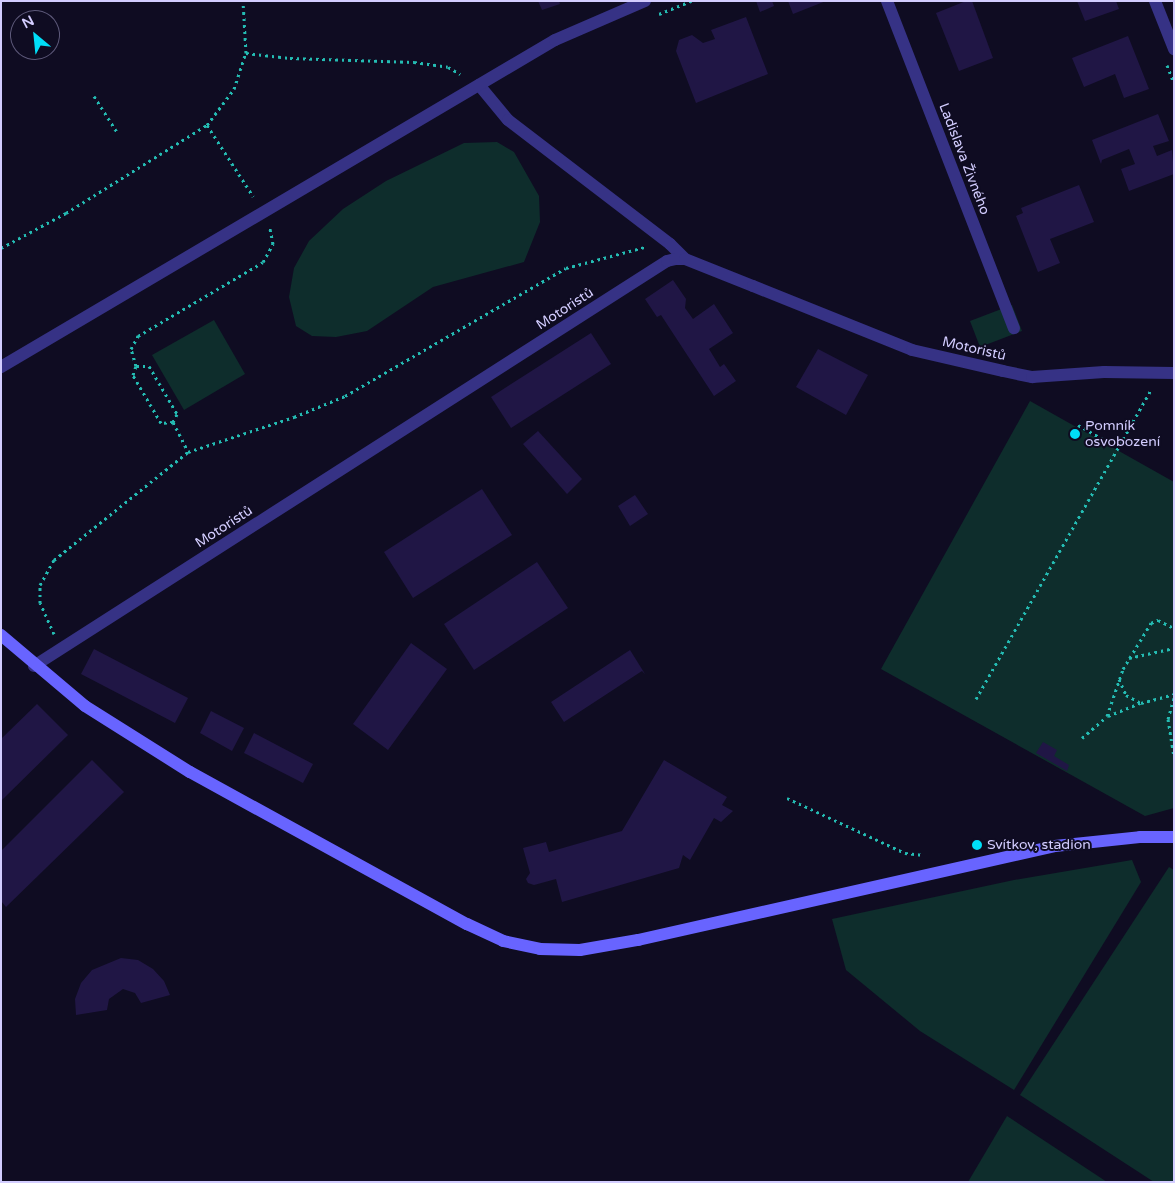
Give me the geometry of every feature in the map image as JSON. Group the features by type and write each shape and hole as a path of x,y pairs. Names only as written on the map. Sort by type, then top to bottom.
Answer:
{"street":[{"path":"1,367 568,33 620,6 645,1"},
{"name":"Ladislava Živného","path":"887,1 1014,328"},
{"path":"1155,1 1174,49"},
{"path":"479,84 508,120 675,249 685,259"},
{"name":"Motoristů","path":"34,666 666,261 685,259 912,350 1032,377 1174,373"},
{"path":"1,636 34,666 85,706 190,772 467,924 504,941 540,949 580,950 638,940 1055,846 1140,837 1174,837"}],"path":[{"path":"1,248 66,214 207,125 234,89 246,53 243,1"},
{"path":"246,53 290,58 414,62 448,67 479,84"},
{"path":"94,96 117,132"},
{"path":"64,647 50,628 40,603 40,585 49,566 61,554 188,452 294,417 345,396 566,268 631,248 675,249"},
{"path":"136,366 149,366 177,414 172,422 161,423 133,375 136,366"},
{"path":"976,700 1160,372"},
{"path":"172,422 188,452"},
{"path":"1078,425 1117,447"},
{"path":"1098,436 1101,431"},
{"path":"1107,716 1119,678 1128,658 1150,623 1158,620 1174,628"},
{"path":"1128,658 1174,648"},
{"path":"1119,678 1126,695 1141,703"},
{"path":"1082,738 1107,716 1141,703 1174,694"},
{"path":"1174,698 1168,720 1174,756"},
{"path":"787,798 906,853 929,855"}],"green space":[{"path":"497,142 514,152 539,196 540,222 524,262 433,287 367,331 336,337 312,336 296,326 289,297 294,268 309,241 343,209 386,181 464,143"},
{"path":"1012,305 1022,331 980,347 970,321"},
{"path":"214,320 245,374 184,410 152,355"},
{"path":"1030,401 1174,482 1174,808 1145,816 881,669"},
{"path":"1132,860 1141,882 1014,1090 920,1031 846,970 832,919 1014,880"},
{"path":"1169,867 1174,870 1174,1182 1154,1182 1020,1095"},
{"path":"1007,1116 1107,1182 968,1182"}],"building":[{"path":"538,1 559,1 560,4 542,10"},
{"path":"756,1 772,1 774,6 760,12"},
{"path":"788,1 826,1 793,14"},
{"path":"966,1 972,1 993,58 959,71 936,13"},
{"path":"1077,1 1116,1 1119,9 1085,21"},
{"path":"746,17 768,74 696,103 676,51 679,40 692,35 703,43 715,39 711,30"},
{"path":"1128,36 1149,89 1124,98 1115,74 1084,87 1072,58"},
{"path":"1158,114 1169,141 1153,146 1157,156 1172,150 1174,174 1129,191 1121,169 1135,164 1129,149 1102,160 1101,164 1092,140"},
{"path":"1079,185 1094,222 1050,239 1060,263 1038,272 1016,216 1023,213 1021,208"},
{"path":"673,280 686,299 685,308 693,319 714,304 733,333 709,349 720,367 724,364 736,381 714,396 661,315 657,317 645,299"},
{"path":"591,333 611,364 511,428 491,397"},
{"path":"818,349 868,375 846,415 796,387"},
{"path":"538,431 582,479 567,494 523,444"},
{"path":"482,489 512,535 413,598 384,552"},
{"path":"635,495 648,514 630,526 618,506"},
{"path":"537,562 568,608 474,670 444,624"},
{"path":"411,643 447,669 388,750 353,724"},
{"path":"94,649 188,698 175,723 81,674"},
{"path":"630,650 645,674 642,671 564,722 551,702"},
{"path":"37,704 68,735 1,801 1,739"},
{"path":"211,711 244,728 232,751 200,733"},
{"path":"254,733 313,764 303,783 244,753"},
{"path":"1043,742 1057,750 1054,756 1069,765 1067,771 1036,753"},
{"path":"92,760 124,792 6,907 1,901 1,851"},
{"path":"664,760 727,797 722,805 733,811 721,822 714,818 690,860 683,855 679,868 562,902 556,879 534,885 528,883 526,879 530,873 523,848 546,842 549,852 622,831"},
{"path":"121,958 138,960 153,969 164,981 170,995 141,1003 135,993 123,989 109,999 107,1010 76,1015 75,999 81,983 92,970"}],"place":[{"name":"Pomník osvobození","path":"1075,434"},
{"name":"Svítkov, stadion","path":"977,845"}]}
